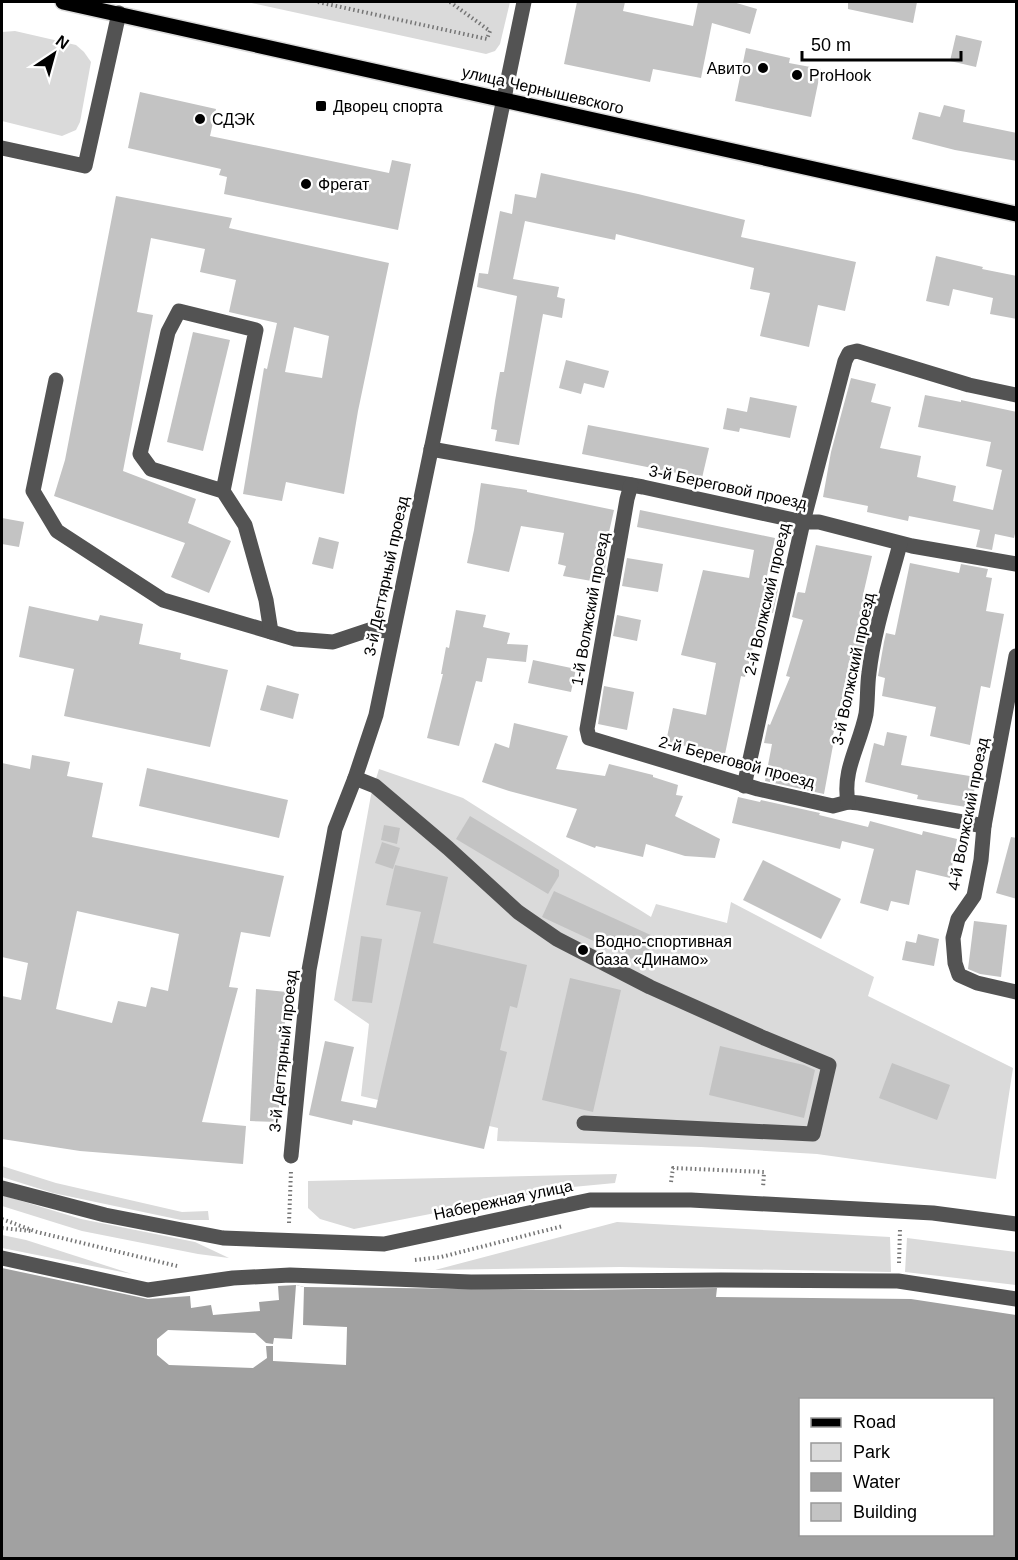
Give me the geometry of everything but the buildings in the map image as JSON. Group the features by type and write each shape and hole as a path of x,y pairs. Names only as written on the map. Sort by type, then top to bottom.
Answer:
{"main road":[{"name":"улица Чернышевского","path":"63,2 1017,214"}],"street":[{"name":"3-й Дегтярный проезд","path":"291,1156 309,970 335,829 376,716 524,2"},
{"path":"2,148 85,166 119,13"},
{"path":"223,490 256,330 179,311 168,332 140,454 151,469 223,490 245,525 266,600 271,632"},
{"name":"2-й Волжский проезд","path":"744,786 803,522 849,353 857,351 969,385 1017,395"},
{"path":"56,380 33,491 57,531 163,600 295,639 333,642 369,630 393,631"},
{"name":"3-й Береговой проезд","path":"431,449 631,485 803,522 819,522 900,544 1017,564"},
{"name":"1-й Волжский проезд","path":"589,738 587,729 631,485"},
{"name":"3-й Волжский проезд","path":"848,802 846,791 848,770 858,744 866,712 869,672 900,544"},
{"name":"4-й Волжский проезд","path":"1017,656 1010,724 984,826 981,860 974,896 958,919 953,938 955,963 959,975 977,984 1017,992"},
{"name":"2-й Береговой проезд","path":"589,738 744,786 833,806 848,802 984,826"},
{"path":"355,778 375,786 518,912 557,939 650,987 829,1065 813,1134 584,1123"},
{"name":"Набережная улица","path":"2,1188 105,1215 223,1238 384,1244 590,1200 669,1200 933,1213 1017,1224"},
{"path":"2,1258 148,1290 233,1278 290,1275 471,1282 898,1281 1017,1299"}],"path":[{"path":"318,2 488,39 490,31 450,2"},
{"path":"289,1239 291,1156"},
{"path":"669,1200 672,1168 764,1172 763,1204"},
{"path":"2,1219 36,1232"},
{"path":"408,1261 441,1257 572,1224"},
{"path":"2,1228 36,1232 176,1266 187,1266"},
{"path":"898,1281 900,1228 909,1229"}],"green space":[{"path":"247,2 510,2 500,44 495,51 486,54"},
{"path":"15,31 76,45 91,62 80,122 76,130 62,136 2,121 2,32"},
{"name":"Водно-спортивная база «Динамо»","path":"379,769 463,798 651,917 656,904 727,923 731,902 874,977 868,996 1013,1068 996,1179 817,1154 701,1147 497,1141 498,1128 361,1096 369,1024 334,1000 371,795"},
{"path":"2,1166 56,1183 182,1212 208,1211 209,1220 181,1220 53,1193 2,1177"},
{"path":"617,1174 615,1183 562,1188 354,1229 320,1219 308,1208 308,1181"},
{"path":"2,1195 81,1219 195,1242 229,1258 82,1231 2,1206"},
{"path":"617,1222 890,1237 891,1272 620,1267 435,1270"},
{"path":"2,1235 26,1240 132,1274 2,1248"},
{"path":"907,1238 1016,1252 1016,1285 905,1272"}],"water":[{"path":"2,1268 148,1299 190,1296 191,1308 211,1305 213,1315 260,1311 259,1302 279,1300 278,1286 296,1285 304,1287 577,1290 717,1288 716,1297 911,1299 1016,1315 1016,1558 2,1558"}],"pier":[{"path":"296,1285 304,1287 303,1325 347,1327 346,1365 273,1361 273,1346 266,1346 267,1358 253,1368 169,1365 157,1355 157,1339 168,1330 255,1333 266,1343 273,1344 274,1338 292,1339"}],"place":[{"name":"Авито","path":"763,68"},
{"name":"ProHook","path":"797,75"},
{"name":"Дворец спорта","path":"321,106"},
{"name":"СДЭК","path":"200,119"},
{"name":"Фрегат","path":"306,184"},
{"name":"Водно-спортивная база «Динамо»","path":"583,950"}]}
